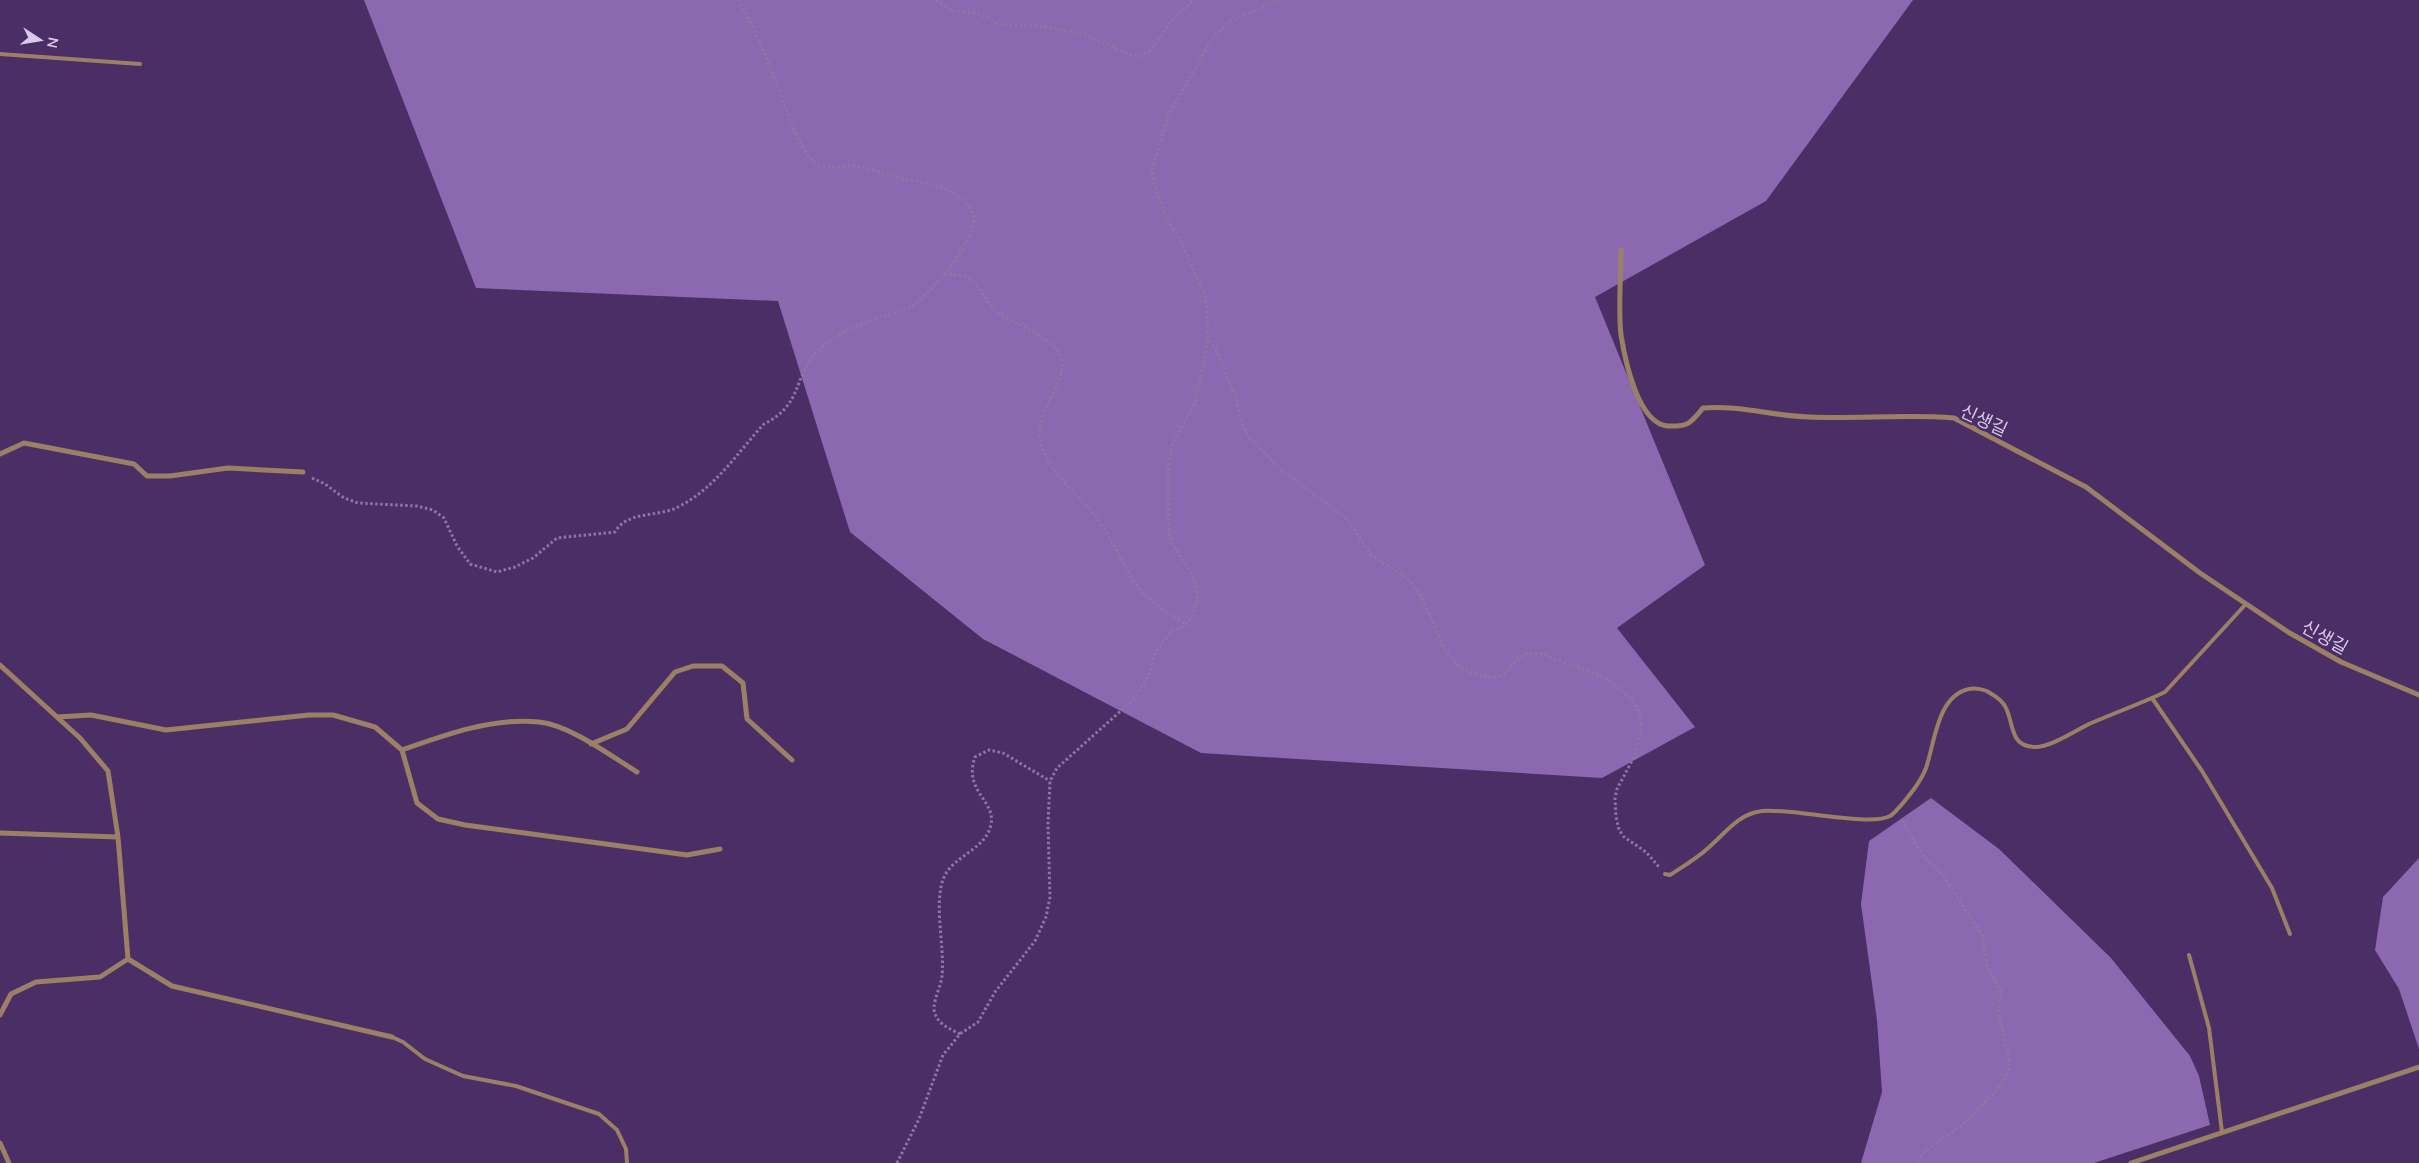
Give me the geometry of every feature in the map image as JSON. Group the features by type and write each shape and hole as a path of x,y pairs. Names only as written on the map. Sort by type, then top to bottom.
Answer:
{"street":[{"name":"신생길","path":"1621,250 1621,334 1628,367 1645,413 1662,426 1690,424 1703,408 1724,406 1808,417 1930,416 1954,418 2086,486 2245,605 2341,662 2419,695"},
{"path":"0,454 24,443 134,464 147,476 170,476 228,468 303,472"},
{"path":"0,665 80,738 108,771 118,837 128,959"},
{"path":"591,744 627,729 675,672 693,666 722,666 743,683 747,719 792,760"},
{"path":"57,717 91,715 166,730 296,716 333,715 375,727 402,750 417,803 438,819 465,825 687,856 720,849"},
{"path":"402,750 502,722 541,722 578,735 637,772"},
{"path":"0,833 118,837"},
{"path":"0,1015 11,994 36,982 100,977 128,959"},
{"path":"128,959 172,986 392,1037"},
{"path":"2131,1163 2419,1066"},
{"path":"0,1143 9,1163"}],"lane":[{"path":"0,54 140,64"},
{"path":"1664,874 1670,875 1707,850 1732,824 1745,816 1762,811 1880,819 1894,812 1917,786 1926,769 1940,720 1948,703 1958,692 1972,689 1987,691 2001,700 2007,709 2016,740 2022,745 2036,748 2165,692 2245,605"},
{"path":"2152,698 2202,771 2272,888 2290,934"},
{"path":"2189,955 2209,1028 2222,1132"},
{"path":"392,1037 403,1042 425,1059 462,1076 516,1086 599,1114 617,1130 626,1149 627,1163"}],"path":[{"path":"303,472 344,498 358,503 417,506 433,510 444,518 457,546 470,564 497,572 515,568 533,558 557,538 615,532 620,523 641,516 666,512 678,507 704,490 764,424 776,418 791,403 803,371 818,351 838,334 857,325 910,307 944,274 969,237 974,221 972,212 959,196 939,187 874,170 852,166 824,167 812,161 803,150 770,67 739,0"},
{"path":"936,0 952,11 977,13 1001,25 1040,26 1084,34 1130,55 1141,56 1151,50 1171,21 1194,0"},
{"path":"897,1163 919,1119 943,1055 960,1034 978,1022 995,992 1035,941 1046,917 1050,897 1048,824 1050,781 1057,768 1133,700 1149,676 1154,656 1163,641 1173,631 1187,624 1197,603 1197,589 1192,574 1176,550 1169,534 1168,472 1172,444 1196,401 1208,341 1206,298 1180,239 1167,220 1156,190 1152,170 1168,116 1212,36 1229,22 1278,0"},
{"path":"944,274 963,276 984,293 995,309 1038,334 1059,356 1062,368 1047,403 1039,438 1044,455 1065,485 1083,500 1101,523 1127,571 1144,595 1187,624"},
{"path":"1208,341 1217,351 1237,401 1240,418 1248,436 1279,468 1347,519 1371,556 1406,577 1419,592 1445,650 1457,665 1472,673 1488,678 1503,675 1519,658 1528,653 1542,654 1608,679 1632,700 1640,713 1642,728 1634,758 1617,789 1615,798 1616,817 1619,830 1624,837 1646,852 1664,874"},
{"path":"960,1034 946,1027 939,1020 934,1010 942,976 943,941 940,894 944,878 950,867 984,838 991,824 990,812 974,786 971,770 975,757 989,750 1003,753 1050,781"},
{"path":"1894,812 1905,824 1911,839 1923,856 1944,875 1983,937 1987,966 2001,992 1998,1011 2002,1031 2008,1046 2010,1063 2006,1077 1968,1121 1924,1152 1916,1163"}],"shaded area":[{"path":"364,0 1913,0 1766,201 1595,297 1705,565 1617,628 1695,727 1602,778 1201,753 983,639 850,532 778,301 476,288"},
{"path":"1931,798 1999,849 2111,958 2190,1056 2199,1076 2210,1125 2094,1163 1861,1163 1882,1092 1877,1020 1861,904 1869,841"},
{"path":"2419,858 2419,1049 2399,989 2375,950 2383,897"}]}
